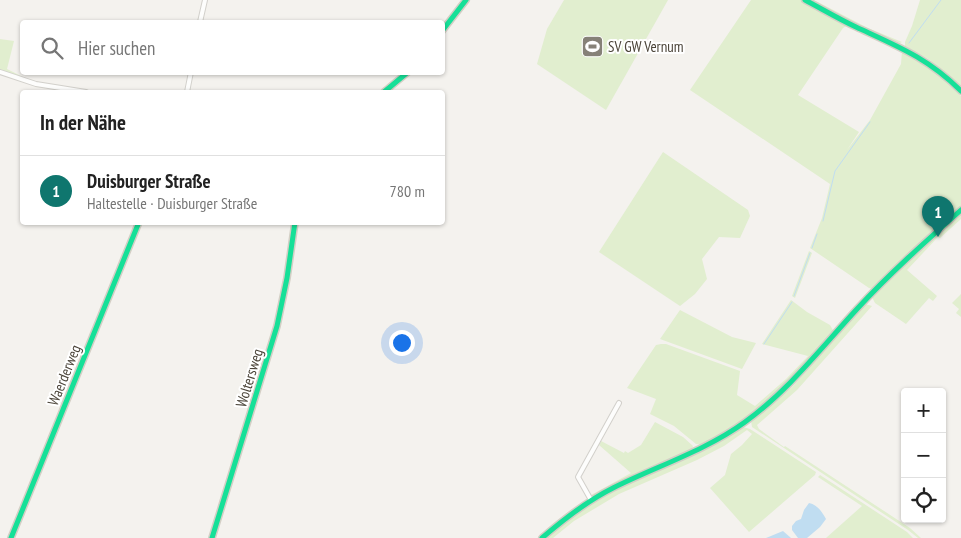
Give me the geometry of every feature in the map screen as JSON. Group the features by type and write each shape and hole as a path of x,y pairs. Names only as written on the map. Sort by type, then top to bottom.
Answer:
{"street":[{"path":"200,20 205,0"},
{"path":"445,27 466,0"},
{"path":"805,0 856,26 902,46 928,61 945,74 961,92"},
{"path":"0,72 36,84 74,90"},
{"path":"187,90 190,75"},
{"path":"386,90 404,75"},
{"path":"542,538 564,519 591,500 620,485 700,450 744,423 772,401 805,368 873,292 961,210"},
{"name":"Waerderweg","path":"11,538 138,225"},
{"name":"Woltersweg","path":"212,538 275,334 287,278 295,225"},
{"path":"591,500 578,477 619,403"}],"green space":[{"name":"SV GW Vernum","path":"564,0 668,0 606,110 537,64 547,29"},
{"path":"751,0 801,0 848,25 843,28 798,95 859,132 847,150 870,120 901,64 902,51 934,71 961,96 961,206 873,289 810,248 822,218 830,184 690,90"},
{"path":"810,0 814,0 868,28 902,42 900,43 862,27"},
{"path":"920,0 961,0 961,87 930,60 905,46"},
{"path":"0,39 14,41 7,69 23,77 0,70"},
{"path":"663,152 748,210 750,216 740,238 719,237 702,259 707,279 695,294 680,306 599,252"},
{"path":"961,213 961,219 940,238 938,237 907,270 937,296 933,301 929,298 906,324 875,303 872,297"},
{"path":"809,251 812,253 795,298 792,296"},
{"path":"961,294 961,317 956,313 959,309 952,303"},
{"path":"791,300 830,325 834,332 796,375 770,400 737,424 702,445 696,444 674,426 650,414 656,399 627,388 656,345 666,344 740,371 737,395 755,406 786,379 808,356 762,344"},
{"path":"865,304 872,306 797,390 757,425 759,429 784,447 910,528 921,538 918,538 752,427 751,421 793,386"},
{"path":"680,310 732,337 756,343 742,369 660,339"},
{"path":"655,422 683,437 693,446 691,451 593,496 591,495 631,473 599,445 601,441 624,453 625,451 628,453 641,445"},
{"path":"743,427 750,429 816,472 815,475 749,532 710,488 725,475 731,454 752,434 747,430 724,446 697,460 619,494 574,521 553,538 545,538 595,500 701,451"},
{"path":"820,475 907,532 913,538 826,538 862,506 818,477"}],"water":[{"path":"809,503 817,507 826,519 807,538 798,538 792,530 792,526 801,519"},
{"path":"783,531 791,538 766,538"}],"waterway":[{"path":"909,43 941,0"},
{"path":"823,221 835,171 870,122"},
{"path":"812,248 817,234"},
{"path":"794,296 810,253"},
{"path":"764,344 792,302"}],"traffic: fast":[{"path":"445,27 466,0"},
{"path":"805,0 912,54 936,70 961,91"},
{"path":"386,90 404,75"},
{"path":"542,538 576,511 603,493 714,441 761,410 804,368 882,283 961,210"},
{"path":"11,538 138,225"},
{"path":"212,538 277,326 287,278 295,225"}],"place":[{"name":"SV GW Vernum","path":"592,46"},
{"name":"Duisburger Straße","path":"938,237"}]}
